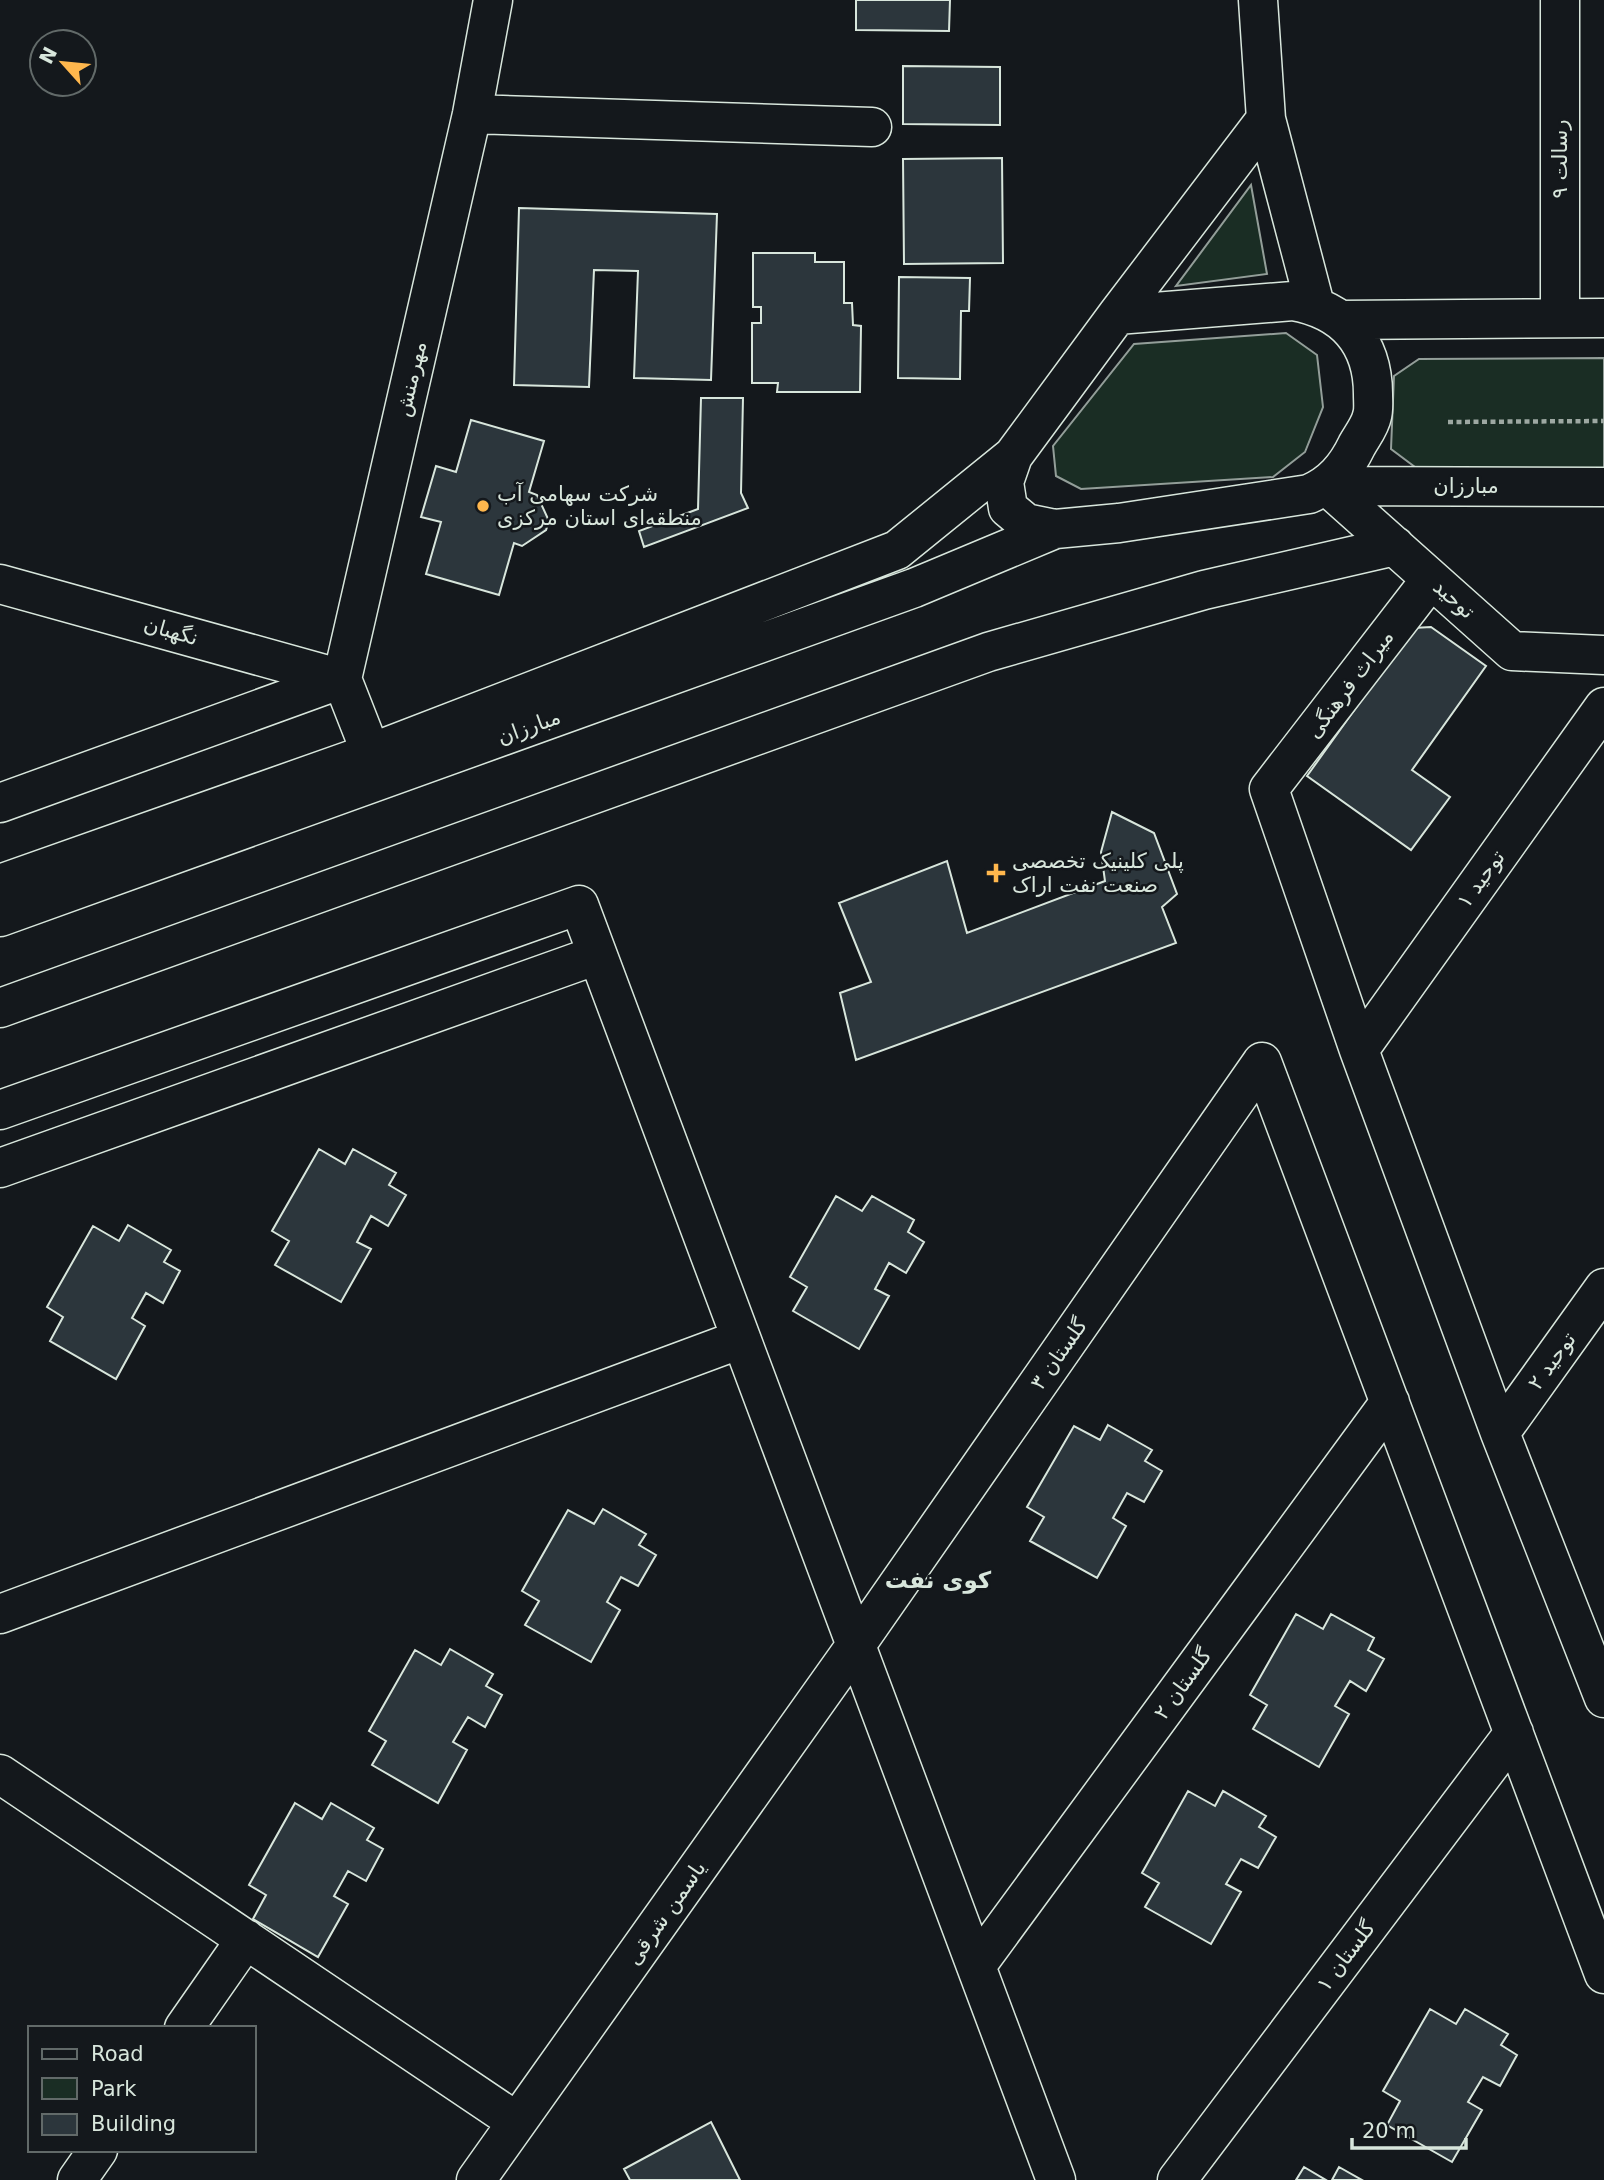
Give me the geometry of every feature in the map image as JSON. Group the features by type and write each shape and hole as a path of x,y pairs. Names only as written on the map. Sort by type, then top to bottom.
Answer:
{"street":[{"name":"مهرمنش","path":"342,679 472,114 493,0"},
{"path":"1258,0 1266,119 1328,313 1361,341 1373,375 1373,416 1351,458 1327,486"},
{"name":"رسالت ۹","path":"1560,0 1560,318"},
{"path":"472,114 872,127"},
{"path":"1055,529 1026,523 1008,508 1004,482 1013,456 1266,119"},
{"path":"1118,316 1293,301 1328,313 1604,318"},
{"name":"مبارزان","path":"0,884 371,753 897,550 1013,456"},
{"name":"مبارزان","path":"0,917 914,588 1055,529 1119,523 1309,494 1327,486 1604,487"},
{"name":"توحید","path":"1327,486 1512,651 1604,655"},
{"path":"0,1008 988,652 1204,590 1395,546"},
{"name":"میراث فرهنگی","path":"1359,1050 1269,789 1431,579"},
{"name":"نگهبان","path":"0,584 342,679"},
{"path":"0,803 342,679 371,753"},
{"name":"توحید ۱","path":"1359,1050 1604,707"},
{"path":"0,1110 579,905 1056,2180"},
{"path":"0,1168 597,955"},
{"path":"1359,1050 1500,1433 1604,1698"},
{"name":"گلستان ۳","path":"856,1645 1262,1062 1390,1402"},
{"name":"توحید ۲","path":"1500,1433 1604,1288"},
{"path":"0,1641 12,1609 741,1339"},
{"path":"1390,1402 1604,1974"},
{"name":"گلستان ۲","path":"976,1966 1390,1402"},
{"name":"یاسمن شرقی","path":"476,2180 856,1645"},
{"name":"گلستان ۱","path":"1177,2180 1514,1733"},
{"path":"0,1774 517,2122"},
{"path":"185,2026 246,1939"},
{"path":"77,2180 97,2152"}],"path":[{"path":"1448,422 1604,421"}],"green space":[{"path":"1251,185 1267,274 1176,286"},
{"path":"1286,333 1317,355 1323,407 1305,452 1273,477 1081,489 1056,476 1053,446 1134,344"},
{"path":"1604,358 1604,470 1419,470 1391,449 1394,376 1419,359"}],"building":[{"path":"856,0 950,0 949,31 856,30"},
{"path":"903,66 1000,67 1000,125 903,124"},
{"path":"1002,158 1003,263 904,264 903,159"},
{"path":"519,208 717,214 711,380 634,378 638,271 594,270 589,387 514,385"},
{"path":"753,253 815,253 815,262 844,262 844,303 852,303 853,325 861,326 860,392 777,392 778,383 752,383 752,323 761,323 761,307 753,307"},
{"path":"899,277 970,278 969,311 961,311 960,379 898,378"},
{"path":"701,398 743,398 741,493 748,508 644,547 639,531 698,509"},
{"name":"شرکت سهامی آب منطقه‌ای استان مرکزی","path":"471,420 544,441 529,492 537,495 549,521 546,530 522,546 514,543 499,595 426,574 441,522 421,517 436,466 456,472"},
{"path":"1431,627 1486,666 1412,770 1450,797 1411,850 1307,776 1413,628"},
{"path":"1112,812 1154,833 1177,894 1162,907 1176,943 856,1060 840,993 871,982 839,903 947,861 967,933 1105,881 1101,852"},
{"path":"319,1149 345,1164 353,1149 396,1173 389,1185 406,1195 388,1226 371,1216 357,1242 371,1249 341,1302 275,1265 289,1241 272,1231"},
{"path":"836,1196 862,1211 872,1196 914,1220 908,1232 924,1242 906,1273 889,1263 875,1289 889,1296 859,1349 793,1311 807,1287 790,1277"},
{"path":"128,1225 171,1250 164,1262 180,1271 163,1303 146,1293 132,1318 145,1326 116,1379 50,1341 63,1317 47,1307 93,1226 119,1241"},
{"path":"1108,1425 1152,1450 1145,1461 1162,1471 1144,1502 1127,1493 1113,1518 1126,1526 1097,1578 1030,1541 1044,1517 1027,1507 1074,1426 1100,1440"},
{"path":"603,1509 646,1534 639,1545 656,1555 638,1586 621,1577 607,1602 620,1610 591,1662 525,1625 539,1601 522,1591 568,1510 594,1524"},
{"path":"1296,1614 1323,1629 1331,1614 1374,1638 1368,1650 1384,1659 1366,1691 1350,1681 1335,1706 1349,1714 1319,1767 1253,1729 1267,1705 1250,1695"},
{"path":"450,1649 493,1674 486,1686 502,1695 485,1727 468,1717 453,1742 467,1750 438,1803 372,1765 386,1741 369,1731 415,1650 441,1665"},
{"path":"1188,1791 1215,1806 1223,1791 1266,1816 1259,1827 1276,1837 1258,1868 1241,1859 1226,1884 1241,1892 1211,1944 1145,1907 1159,1883 1142,1873"},
{"path":"295,1803 322,1819 331,1803 374,1828 367,1840 383,1849 366,1881 348,1871 334,1896 348,1904 318,1957 253,1919 266,1895 249,1885"},
{"path":"1430,2009 1456,2024 1465,2009 1508,2034 1501,2045 1517,2055 1500,2086 1483,2077 1468,2102 1482,2110 1452,2162 1387,2125 1400,2101 1383,2091"},
{"path":"711,2122 740,2180 630,2180 624,2169"},
{"path":"1304,2167 1326,2180 1296,2180"},
{"path":"1339,2167 1362,2180 1332,2180"}],"place":[{"name":"شرکت سهامی آب منطقه‌ای استان مرکزی","path":"483,506"},
{"name":"پلی کلینیک تخصصی صنعت نفت اراک","path":"996,873"}],"district":[{"name":"کوی نفت","path":"938,1580"}]}
